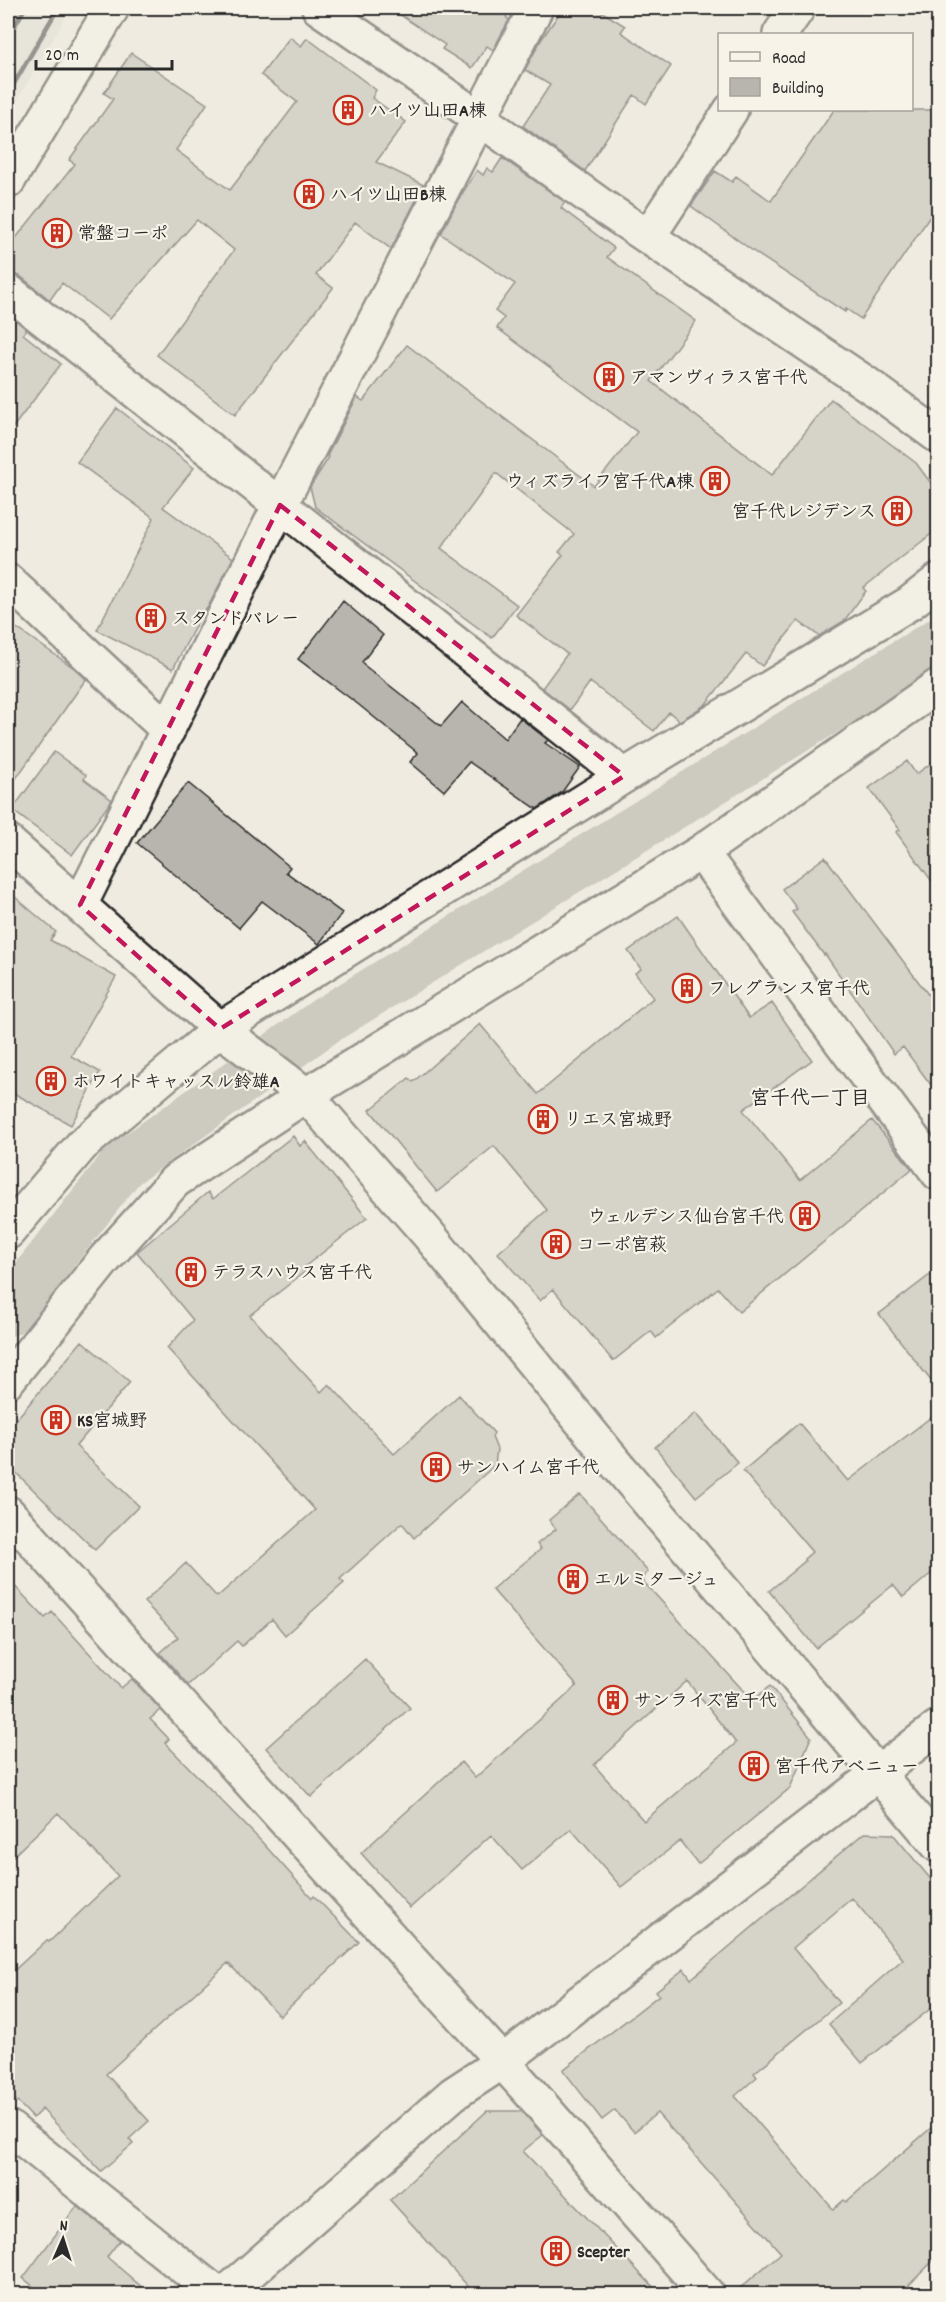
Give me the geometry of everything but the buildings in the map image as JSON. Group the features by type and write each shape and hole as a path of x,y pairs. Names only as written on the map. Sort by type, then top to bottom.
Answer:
{"street":[{"path":"8,181 112,8"},
{"path":"319,8 648,237 867,384 939,436"},
{"path":"80,905 280,506 536,8"},
{"path":"781,33 798,8"},
{"path":"648,237 730,111"},
{"path":"8,291 624,776"},
{"path":"8,581 168,730"},
{"path":"8,1232 82,1145 220,1029 624,776 910,603 939,581"},
{"path":"8,1380 104,1260 175,1181 306,1095 701,852 939,686"},
{"path":"8,842 220,1029 306,1095 428,1234 608,1454 939,1845"},
{"path":"701,852 939,1173"},
{"path":"8,1513 502,2062 707,2295"},
{"path":"225,2295 453,2094 502,2062 939,1727"},
{"path":"8,2127 217,2295"}],"highlighted area":[{"path":"280,505 624,776 220,1029 80,905"}],"shaded area":[{"path":"8,8 71,8 8,116"}],"waterway":[{"path":"8,1312 122,1166 325,1021 938,642"}],"railway":[{"path":"8,37 25,8"},
{"path":"8,94 58,8"}],"place":[{"name":"ハイツ山田A棟","path":"348,110"},
{"name":"ハイツ山田B棟","path":"309,194"},
{"name":"常盤コーポ","path":"57,233"},
{"name":"アマンヴィラス宮千代","path":"609,377"},
{"name":"ウィズライフ宮千代A棟","path":"715,481"},
{"name":"宮千代レジデンス","path":"897,511"},
{"name":"スタンドバレー","path":"151,618"},
{"name":"フレグランス宮千代","path":"687,988"},
{"name":"ホワイトキャッスル鈴雄A","path":"51,1081"},
{"name":"リエス宮城野","path":"543,1119"},
{"name":"ウェルデンス仙台宮千代","path":"805,1216"},
{"name":"コーポ宮萩","path":"556,1244"},
{"name":"テラスハウス宮千代","path":"191,1272"},
{"name":"KS宮城野","path":"56,1420"},
{"name":"サンハイム宮千代","path":"436,1467"},
{"name":"エルミタージュ","path":"573,1579"},
{"name":"サンライズ宮千代","path":"613,1700"},
{"name":"宮千代アベニュー","path":"754,1766"},
{"name":"Scepter","path":"556,2251"}],"district":[{"name":"宮千代一丁目","path":"810,1097"}]}
